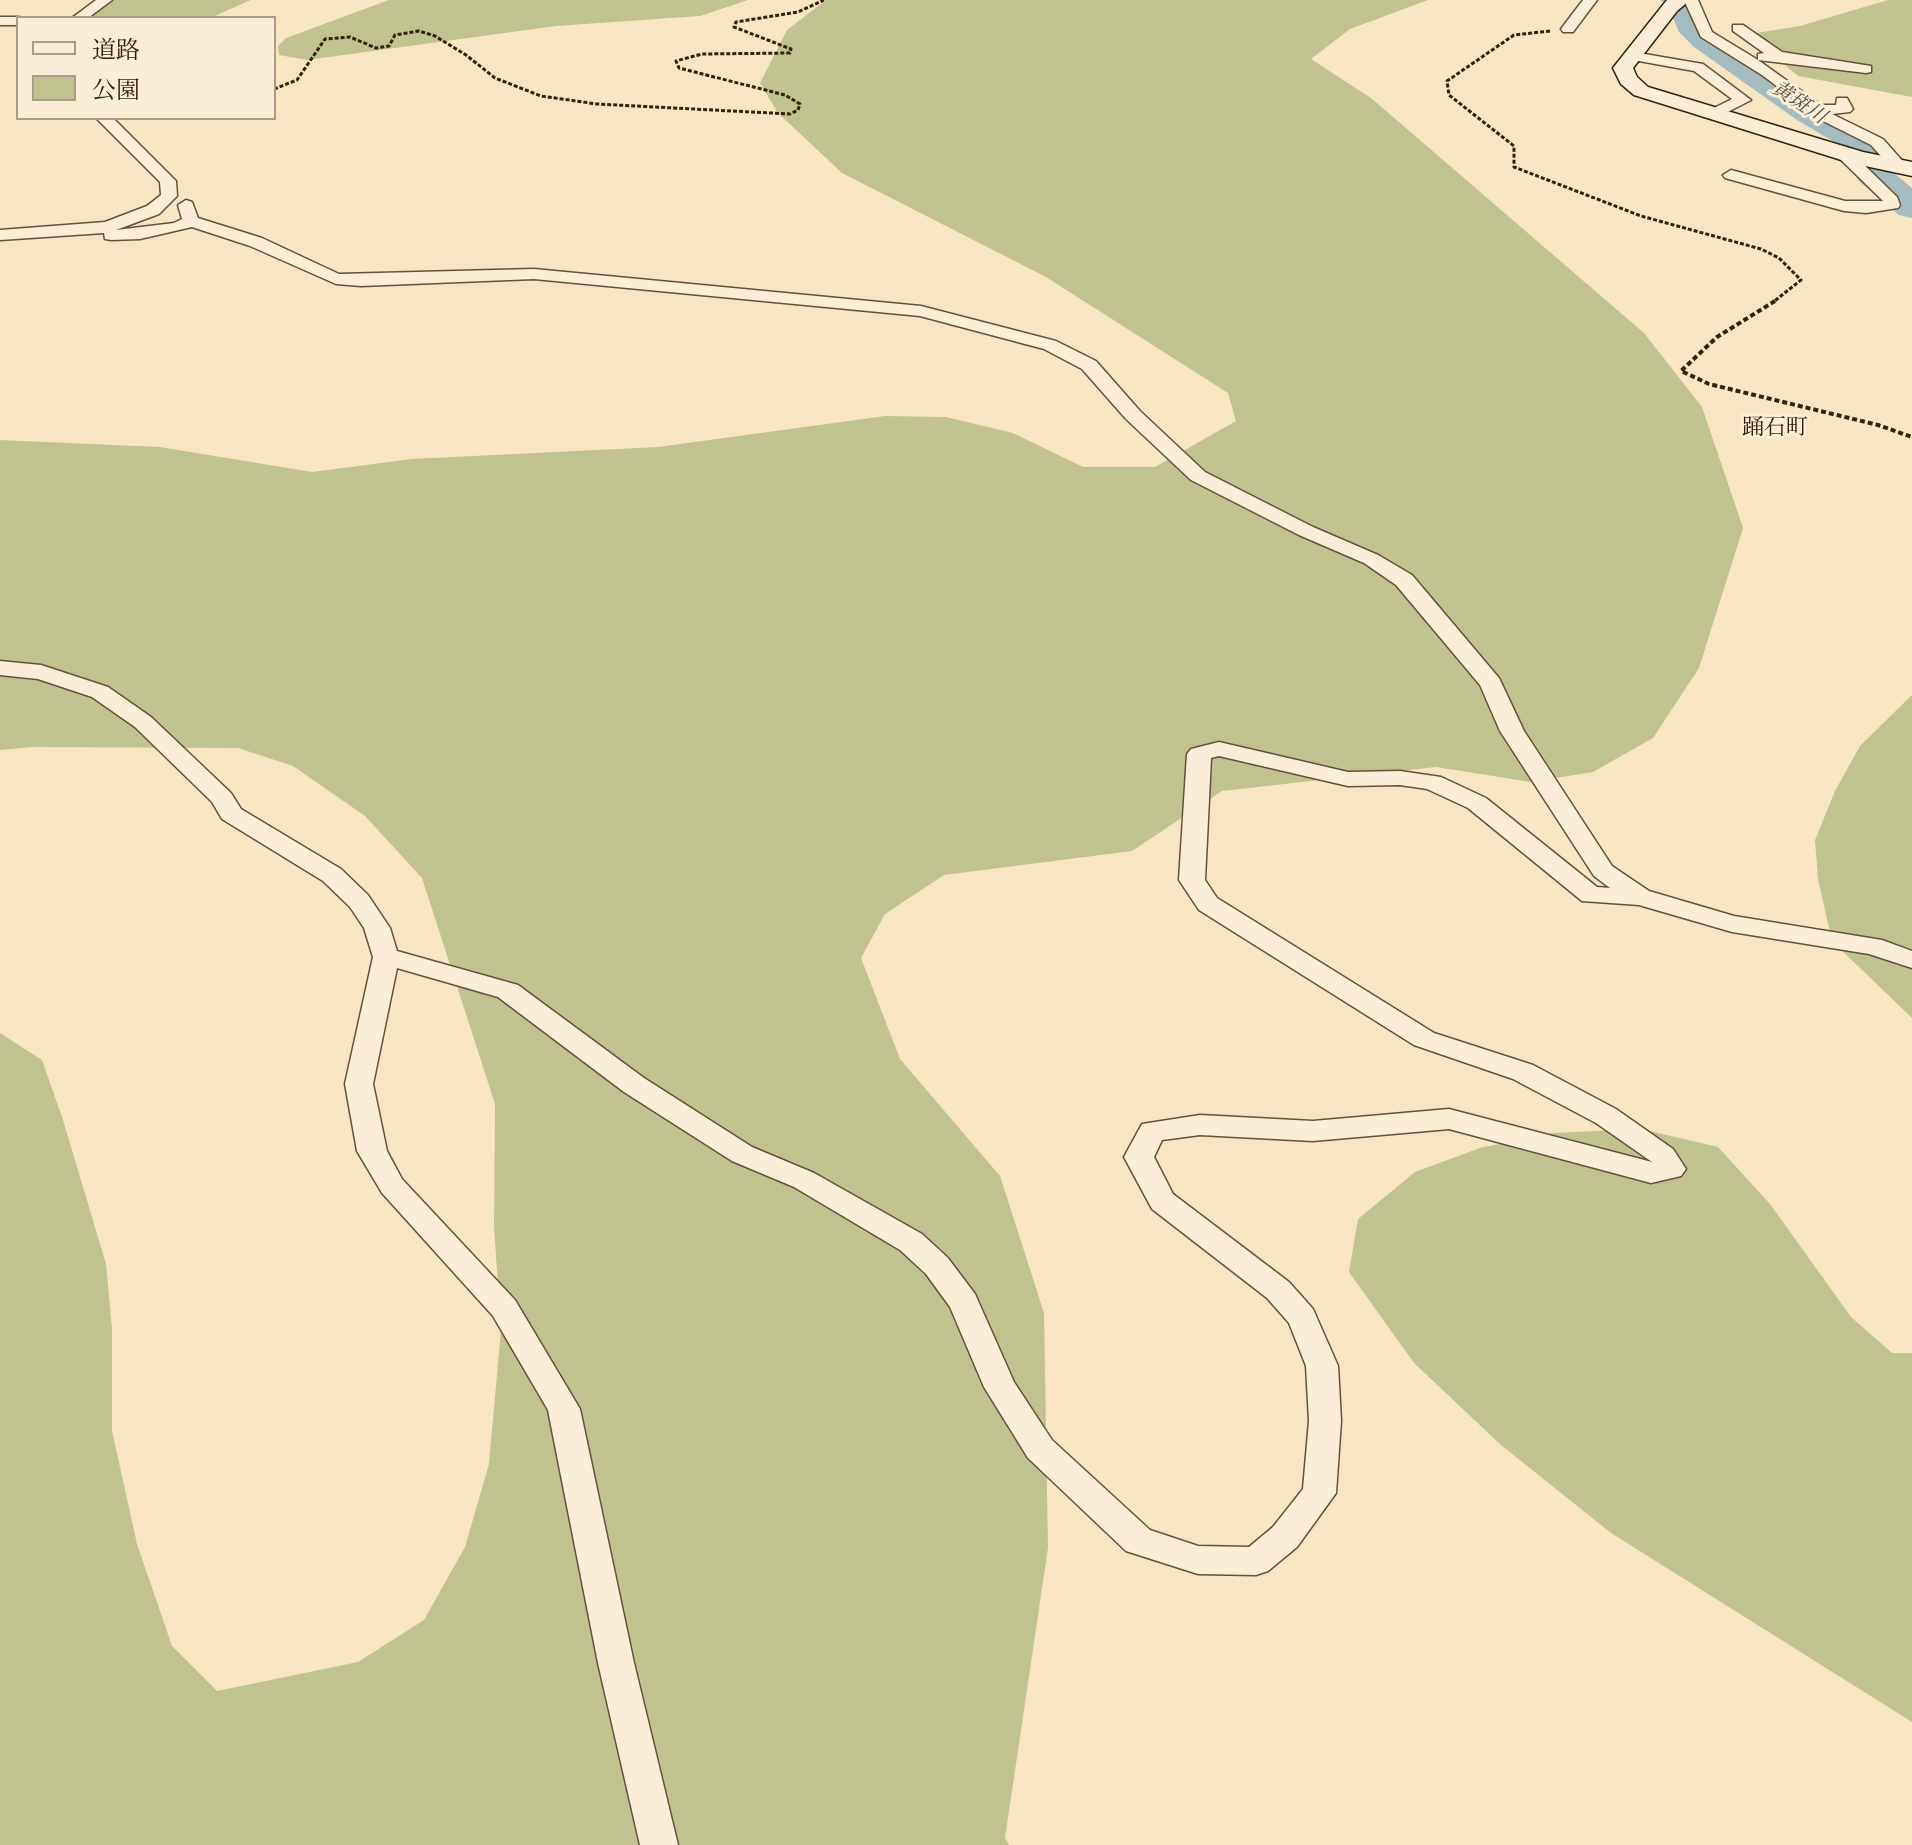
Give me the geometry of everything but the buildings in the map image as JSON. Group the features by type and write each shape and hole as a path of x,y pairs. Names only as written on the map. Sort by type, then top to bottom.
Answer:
{"street":[{"path":"82,16 105,0"},
{"path":"1568,29 1590,0"},
{"path":"1680,0 1670,7 1623,68 1628,80 1641,91 1843,153 1906,169"},
{"path":"1691,0 1706,34 1818,110 1877,142 1906,169"},
{"path":"1738,28 1778,56"},
{"path":"1633,56 1698,67 1743,100 1713,114"},
{"path":"1743,57 1778,56 1866,69"},
{"path":"1818,110 1845,109 1842,101"},
{"path":"106,120 168,181 169,196"},
{"path":"1731,175 1844,206 1866,208 1892,205 1891,200 1843,153"},
{"path":"169,196 187,205 191,221"},
{"path":"71,232 132,220 153,210 169,196"},
{"path":"0,235 71,232 140,234 165,231 191,221 256,242 336,279 550,276 921,311 1050,345 1089,365 1133,415 1198,476 1306,531 1371,559 1404,580 1491,683 1512,731 1603,871 1640,897"},
{"path":"0,668 41,672 100,692 143,722 222,798 231,814 332,875 359,901 371,919 386,957 359,1084 372,1151 392,1186 504,1308 564,1409 616,1663 659,1845"},
{"path":"386,957 508,991 634,1085 742,1154 804,1180 911,1242 937,1266 964,1302 1000,1387 1040,1449 1138,1541 1198,1560 1256,1561 1285,1537 1319,1493 1325,1421 1322,1366 1302,1317 1278,1290 1162,1201 1139,1157 1152,1131 1200,1125 1313,1131 1449,1119 1651,1173 1671,1169 1663,1156 1606,1116 1523,1072 1424,1039 1208,904 1192,880 1199,754 1219,749 1348,779 1400,778 1432,782 1477,803 1591,895 1640,897 1732,924 1873,946 1912,960"}],"path":[{"path":"276,88 297,80 325,39 350,37 376,48 389,46 395,35 419,31 435,36 466,55 495,78 541,96 597,104 790,114 798,110 800,104 785,95 679,68 676,61 702,54 790,53 791,49 734,27 736,22 798,12 824,0"},
{"path":"1568,29 1514,35 1447,81 1449,95 1514,146 1514,167 1641,216 1761,249 1779,258 1801,280 1769,306 1717,337 1681,371 1709,384 1878,425 1912,437"}],"green space":[{"path":"111,0 251,0 215,16 90,16"},
{"path":"389,0 748,0 700,16 556,26 307,60 279,55 278,46 286,38"},
{"path":"826,0 1428,0 1350,29 1311,59 1371,98 1644,333 1702,407 1743,528 1699,668 1653,738 1593,772 1531,782 1436,767 1222,791 1132,851 944,875 885,914 861,958 900,1059 1000,1176 1044,1313 1048,1548 1005,1838 1009,1845 0,1845 0,1033 42,1060 63,1120 106,1264 112,1329 112,1431 137,1544 172,1646 217,1691 358,1662 424,1620 465,1547 489,1464 501,1330 494,1226 495,1104 422,878 365,816 293,766 238,748 33,747 0,750 0,440 160,447 312,472 412,459 658,447 885,416 946,417 1013,433 1083,467 1155,467 1236,421 1228,393 1046,277 842,173 778,113 760,83 787,30"},
{"path":"1888,0 1912,0 1912,97 1798,76 1760,44 1756,33 1800,26"},
{"path":"1912,695 1912,1018 1832,941 1818,879 1815,840 1835,791 1860,746"},
{"path":"1641,1129 1718,1147 1770,1204 1851,1317 1892,1353 1912,1353 1912,1722 1611,1533 1501,1445 1414,1363 1349,1272 1358,1219 1415,1172 1480,1148 1553,1133"}],"waterway":[{"name":"黄斑川","path":"1676,0 1686,11 1690,25 1705,40 1809,113 1870,148 1872,173 1912,207"}],"district":[{"name":"踊石町","path":"1775,429"}]}
